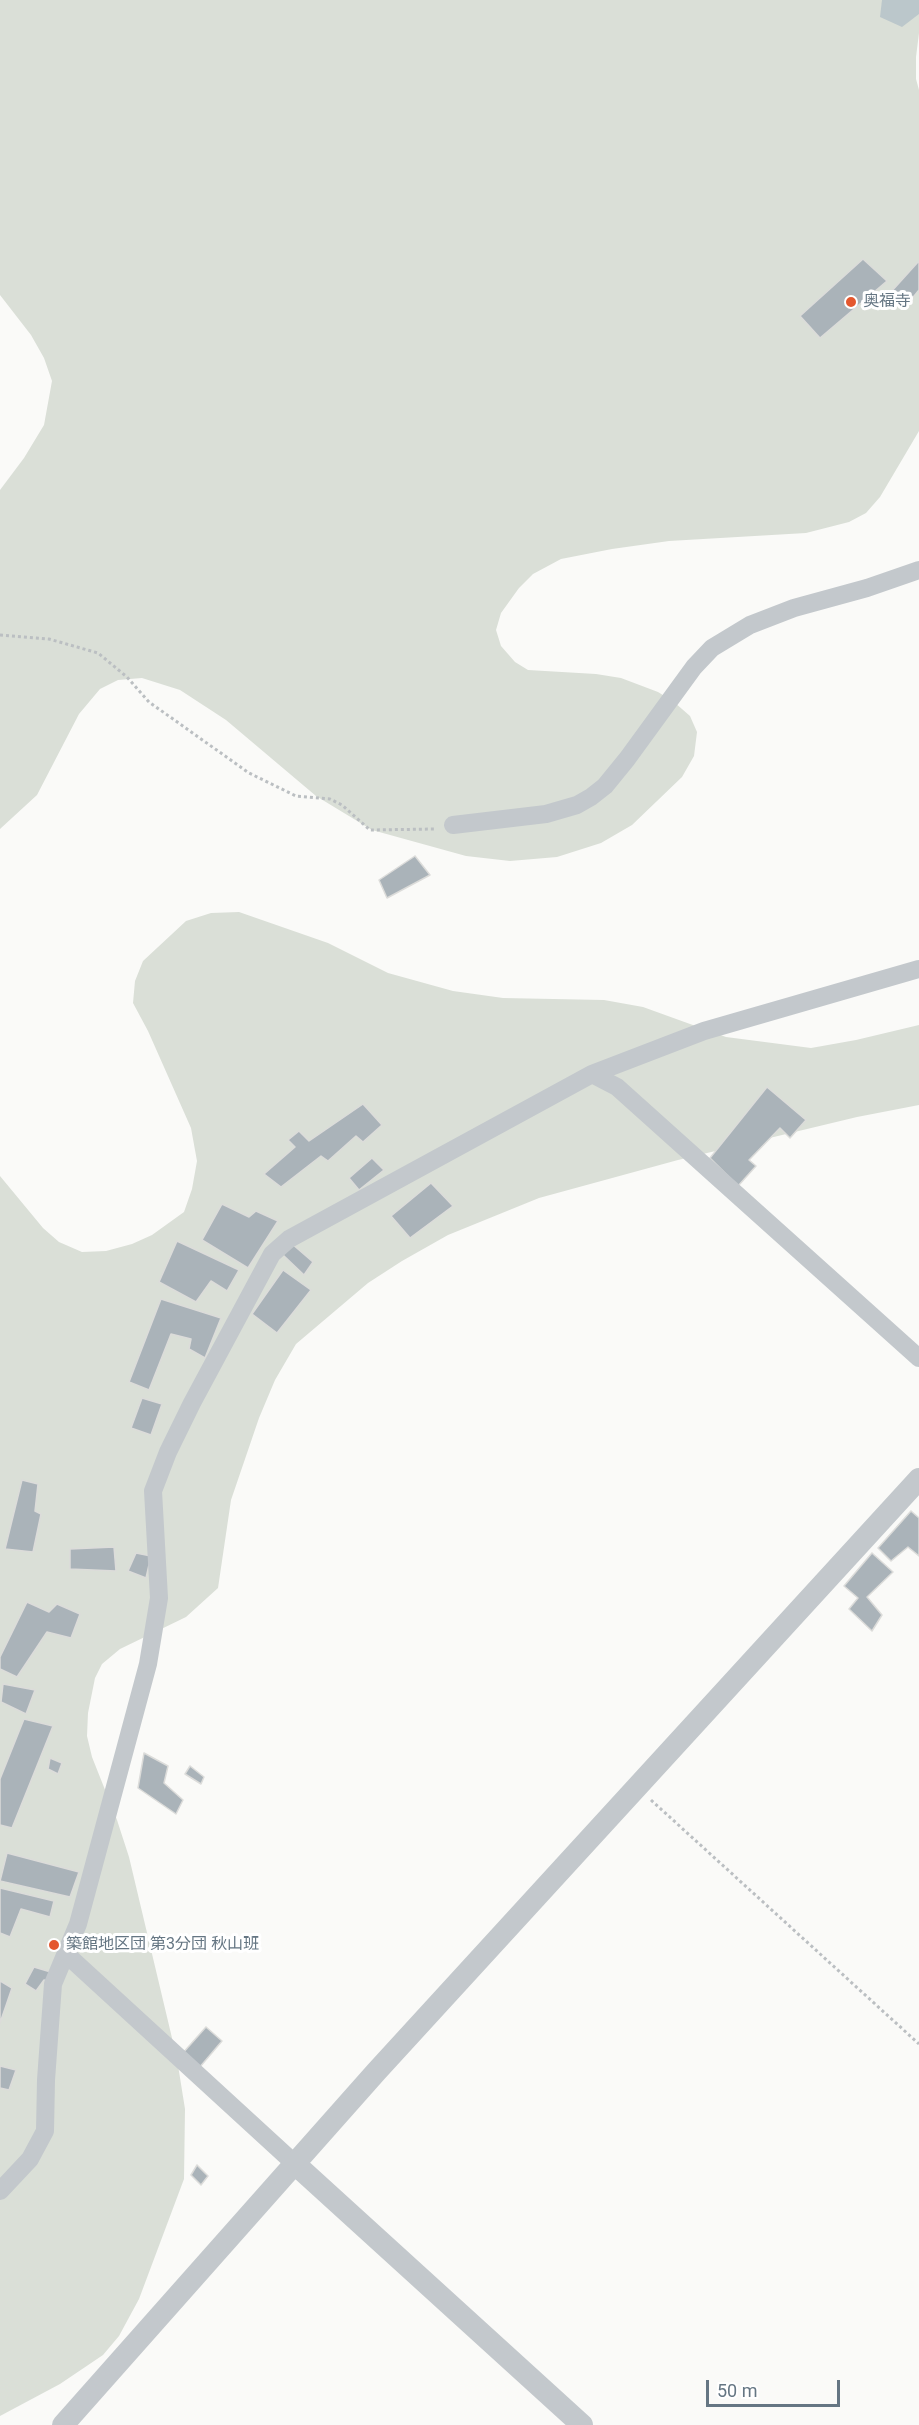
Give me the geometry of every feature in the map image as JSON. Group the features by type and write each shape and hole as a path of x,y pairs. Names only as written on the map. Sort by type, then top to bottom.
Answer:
{"street":[{"path":"453,825 546,814 577,805 591,797 612,777 689,674 712,648 750,625 794,608 867,588 919,570"},
{"path":"0,2191 30,2159 45,2131 53,1984 78,1924 148,1664 159,1598 153,1491 168,1452 192,1403 272,1254 289,1239 592,1074 704,1031 919,969"},
{"path":"592,1074 617,1087 919,1358"},
{"path":"63,2425 294,2163 919,1479"},
{"path":"66,1954 582,2425"}],"path":[{"path":"0,635 49,639 98,653 127,677 149,702 249,773 296,796 336,802 370,830 430,831 453,825"},
{"path":"636,1787 919,2044"}],"shaded area":[{"path":"0,0 919,0 916,79 919,90 919,431 880,497 866,513 849,522 806,533 669,541 561,559 533,574 519,588 501,613 496,630 501,646 515,662 528,670 596,674 621,678 658,692 690,716 697,732 694,756 682,777 632,825 601,843 557,857 510,861 466,856 372,830 316,796 226,720 180,690 142,678 118,680 100,689 79,714 37,795 0,829 0,490 24,458 44,425 52,381 44,358 31,335 0,295"},
{"path":"882,0 919,0 919,14 902,27 880,17"},
{"path":"239,912 328,943 388,973 453,991 503,998 604,1000 643,1007 726,1037 811,1048 919,1025 919,1105 857,1117 678,1160 539,1198 448,1235 402,1261 368,1283 296,1344 275,1380 259,1418 231,1500 218,1588 186,1617 120,1649 102,1664 95,1678 88,1713 87,1736 92,1757 129,1857 177,2059 185,2109 184,2179 139,2299 119,2336 103,2355 60,2384 0,2416 0,1176 43,1228 59,1242 82,1252 106,1251 132,1244 152,1235 184,1212 192,1189 197,1161 191,1128 148,1031 133,1003 135,981 143,961 186,921 211,913"}],"building":[{"path":"863,259 887,281 820,338 800,316"},
{"path":"919,261 919,290 906,306 890,293"},
{"path":"415,856 430,875 387,898 379,880"},
{"path":"767,1087 806,1120 790,1138 780,1128 749,1160 756,1166 738,1186 710,1158"},
{"path":"363,1104 382,1125 363,1142 356,1136 328,1161 321,1156 281,1187 264,1174 295,1147 288,1140 299,1131 309,1141"},
{"path":"372,1158 384,1170 359,1190 349,1178"},
{"path":"431,1183 453,1206 410,1238 391,1216"},
{"path":"222,1204 249,1217 256,1211 278,1221 248,1268 202,1240"},
{"path":"177,1241 239,1270 227,1291 211,1281 196,1302 159,1282"},
{"path":"291,1243 313,1262 304,1275 283,1255"},
{"path":"283,1270 311,1290 277,1333 252,1314"},
{"path":"161,1299 221,1318 205,1358 189,1349 191,1339 171,1334 149,1390 129,1382"},
{"path":"142,1398 162,1404 151,1435 131,1428"},
{"path":"22,1480 38,1484 35,1511 41,1514 33,1552 5,1549"},
{"path":"911,1511 919,1518 919,1556 908,1547 891,1561 878,1548"},
{"path":"114,1547 116,1571 70,1569 70,1549"},
{"path":"136,1553 151,1556 146,1578 128,1571"},
{"path":"872,1553 893,1572 867,1597 882,1615 872,1631 849,1609 858,1598 844,1586"},
{"path":"27,1602 49,1612 57,1604 80,1614 71,1638 47,1632 17,1677 0,1669 0,1657"},
{"path":"3,1684 35,1690 26,1714 1,1702"},
{"path":"24,1719 53,1726 12,1828 0,1825 0,1779"},
{"path":"144,1753 168,1766 164,1783 183,1800 176,1814 138,1788"},
{"path":"50,1758 62,1763 58,1774 48,1769"},
{"path":"190,1766 204,1777 201,1784 185,1774"},
{"path":"7,1853 79,1872 70,1897 0,1881"},
{"path":"0,1888 54,1901 50,1917 21,1909 10,1937 0,1933"},
{"path":"34,1967 54,1973 50,1981 44,1980 36,1991 25,1984"},
{"path":"0,1981 12,1988 0,2023"},
{"path":"206,2027 222,2041 199,2068 182,2054"},
{"path":"0,2066 16,2070 9,2090 0,2088"},
{"path":"197,2165 208,2176 201,2185 191,2175"}],"place":[{"name":"奥福寺","path":"851,302"},
{"name":"築館地区団 第3分団 秋山班","path":"54,1945"}]}
